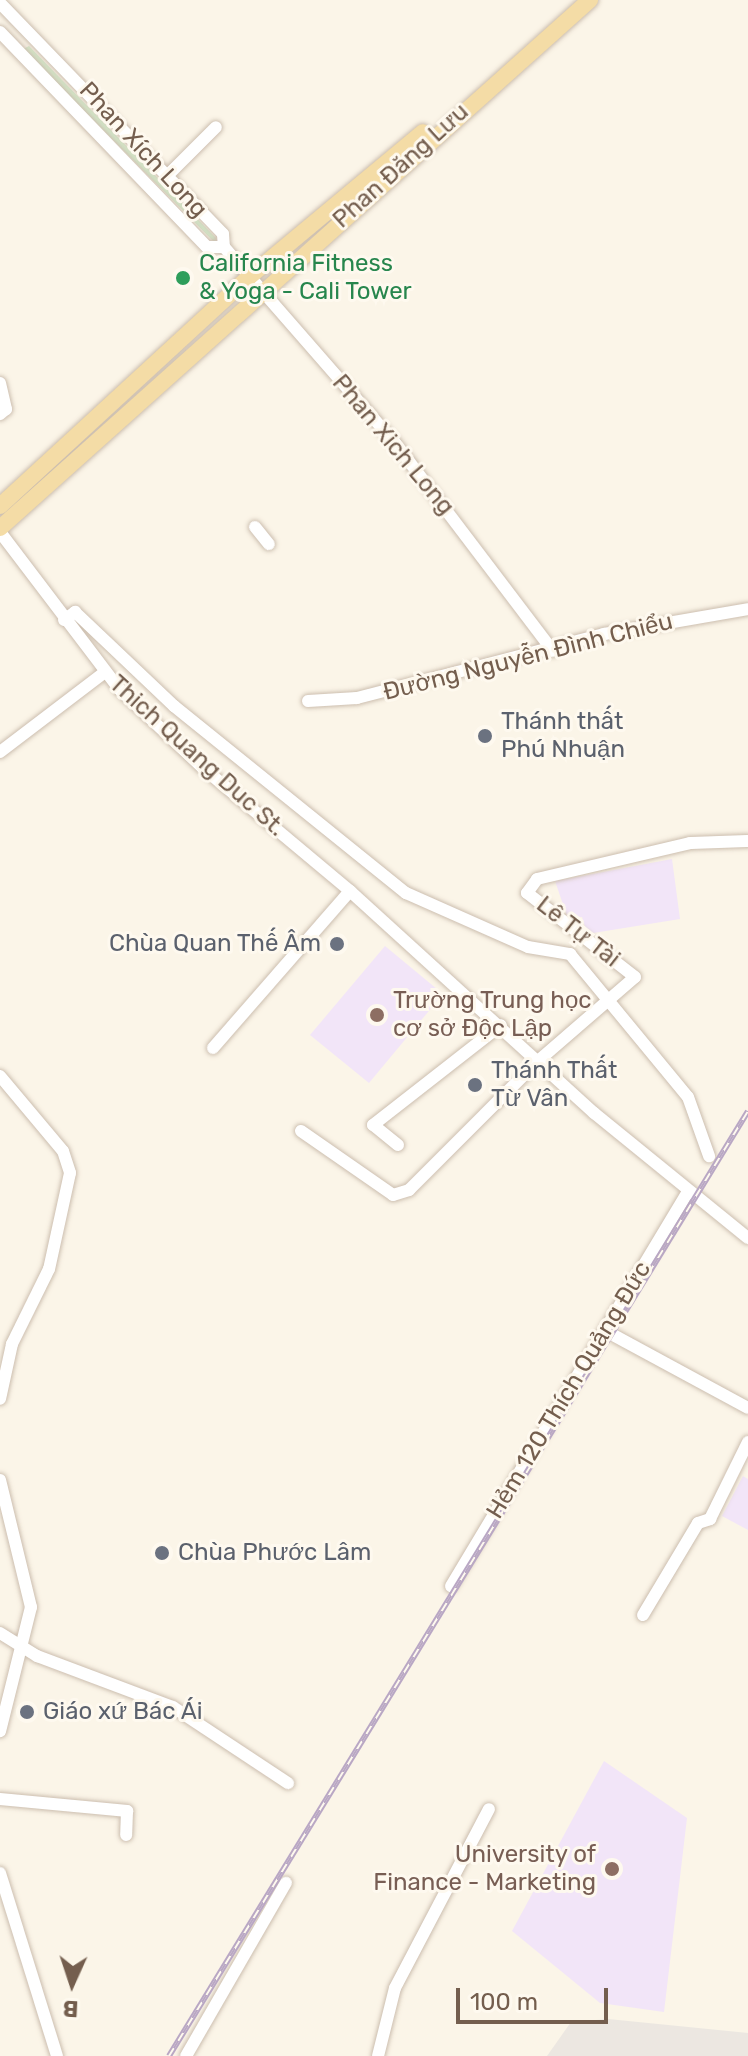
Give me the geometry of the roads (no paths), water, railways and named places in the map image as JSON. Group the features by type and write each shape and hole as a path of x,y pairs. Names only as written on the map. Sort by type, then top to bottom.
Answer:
{"main road":[{"name":"Phan Đăng Lưu","path":"0,506 249,277 576,0"},
{"name":"Phan Đăng Lưu","path":"0,530 261,291 590,0"}],"street":[{"name":"Phan Xích Long","path":"0,3 223,234 224,247 207,247 0,32"},
{"path":"13,48 30,33"},
{"path":"167,176 216,127"},
{"name":"Phan Xich Long","path":"224,247 395,443 553,651"},
{"path":"0,383 6,409 0,414"},
{"path":"255,527 269,544"},
{"name":"Thich Quang Duc St.","path":"0,530 64,620 117,686 501,1025"},
{"name":"Đường Nguyễn Đình Chiểu","path":"308,701 357,698 553,651 615,632 748,609"},
{"path":"64,620 75,612 135,672 392,882 528,947 570,954 688,1097 709,1156"},
{"path":"92,657 107,645"},
{"path":"0,752 105,672"},
{"path":"117,686 135,672"},
{"name":"Lê Tự Tài","path":"301,1131 393,1195 409,1190 538,1061 635,977 527,893 537,879 690,843 748,841"},
{"path":"213,1048 350,891"},
{"path":"398,1145 373,1125 501,1025 594,1113 687,1193 748,1238"},
{"path":"0,1076 63,1151 70,1173 49,1269 12,1344 0,1399"},
{"name":"Hẻm 120 Thích Quảng Đức","path":"451,1586 543,1443 687,1193"},
{"path":"615,1336 748,1408"},
{"path":"643,1615 698,1523 710,1519 748,1442"},
{"path":"0,1480 31,1607 23,1649 0,1731"},
{"path":"0,1633 23,1649 173,1707 288,1783"},
{"path":"0,1799 127,1811 126,1835"},
{"path":"378,2056 395,1988 489,1809"},
{"path":"0,1873 57,2056"},
{"path":"186,2056 286,1883"}],"railway":[{"path":"169,2056 748,1111"}],"place":[{"name":"California Fitness & Yoga - Cali Tower","path":"183,278"},
{"name":"Thánh thất Phú Nhuận","path":"485,736"},
{"name":"Chùa Quan Thế Âm","path":"337,944"},
{"name":"Trường Trung học cơ sở Độc Lập","path":"377,1015"},
{"name":"Thánh Thất Từ Vân","path":"475,1085"},
{"name":"Chùa Phước Lâm","path":"162,1553"},
{"name":"Giáo xứ Bác Ái","path":"27,1712"},
{"name":"University of Finance - Marketing","path":"612,1869"}]}
